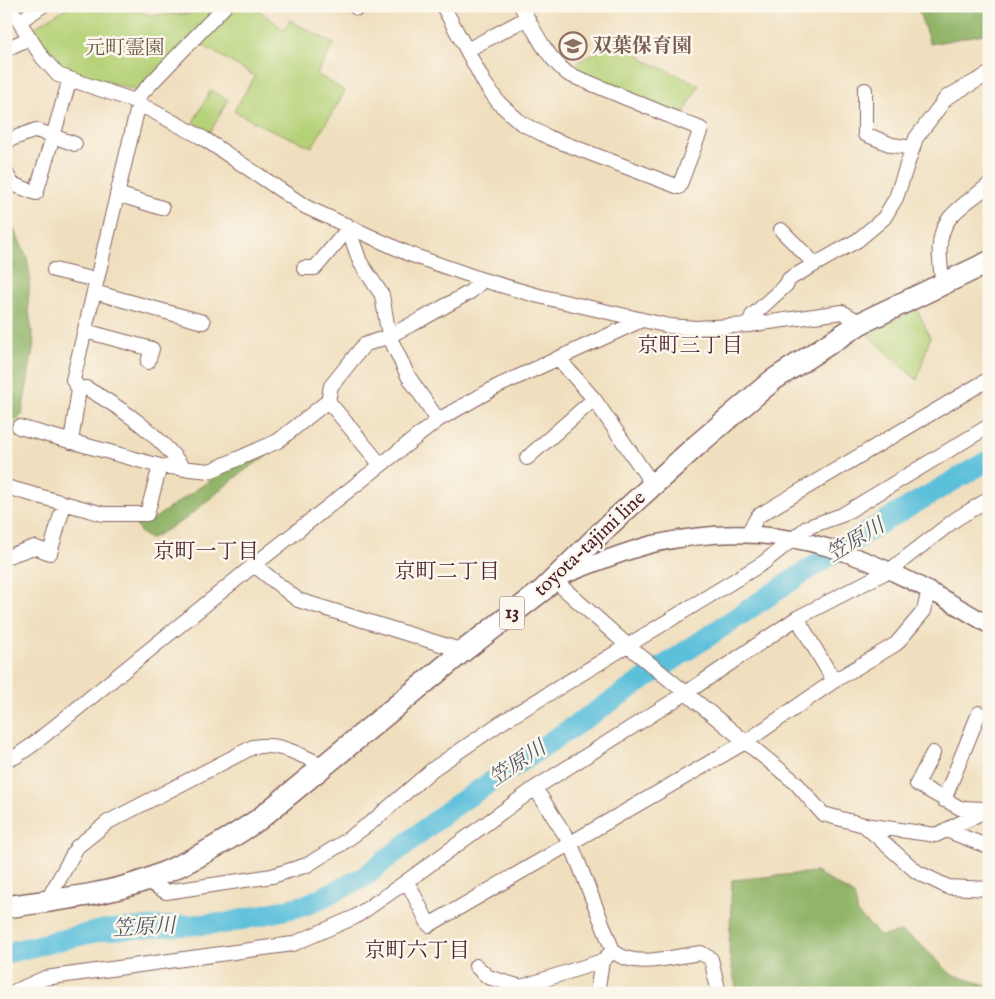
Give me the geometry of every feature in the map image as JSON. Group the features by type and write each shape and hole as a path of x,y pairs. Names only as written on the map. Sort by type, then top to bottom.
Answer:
{"main road":[{"name":"toyota-tajimi line","path":"6,907 48,901 145,880 183,864 228,840 258,820 553,579 726,418 773,380 861,323 989,262"}],"street":[{"path":"6,6 20,21 50,67 58,75 137,103 203,138 306,207 409,254 483,280 642,320 696,328 748,326 842,312 861,323"},
{"path":"20,21 42,6"},
{"path":"70,442 80,389 73,380 118,194 138,97 224,6"},
{"path":"356,6 356,8 360,6"},
{"path":"443,6 485,84 499,104 521,123 550,138 679,187 701,129 568,74 554,62 540,44 524,12 467,50"},
{"path":"6,49 30,38"},
{"path":"748,326 752,316 787,284 789,279 814,263 858,240 884,218 896,198 916,138 947,98 989,74"},
{"path":"6,173 12,184 36,193 70,79"},
{"path":"864,90 865,134 892,145 913,148"},
{"path":"6,141 36,130 75,144"},
{"path":"943,285 939,260 941,239 949,219 989,185"},
{"path":"118,194 162,208"},
{"path":"304,268 315,268 342,235 347,225"},
{"path":"347,225 360,262 382,295 389,336 408,376 438,420"},
{"path":"781,230 814,263"},
{"path":"54,270 95,286 203,322"},
{"path":"19,427 160,466 210,471 278,441 328,401 331,386 364,345 389,336 470,292 483,280"},
{"path":"6,758 15,757 30,746 380,464 438,420 498,386 642,320"},
{"path":"85,331 152,349 148,362"},
{"path":"558,358 594,399 653,485"},
{"path":"748,533 758,516 989,379"},
{"path":"80,389 86,388 133,417 172,452 184,469"},
{"path":"527,458 594,399"},
{"path":"328,401 380,464"},
{"path":"145,880 166,892 272,876 307,864 342,844 373,821 433,769 499,724 763,563 799,540 808,527 842,515 989,426"},
{"path":"6,487 103,514 147,514 160,466"},
{"path":"11,993 45,978 293,944 355,916 407,881 535,788 686,693 797,618 883,567 989,498"},
{"path":"6,557 34,547 50,553 64,504"},
{"path":"989,625 929,589 883,567 799,540 748,533 713,535 652,545 623,552 553,579 627,645 747,741 796,783 822,814 864,825 936,835 989,809"},
{"path":"254,565 298,600 457,648 462,652"},
{"path":"407,881 429,925 747,741 834,681 896,644 924,611 929,589"},
{"path":"797,618 834,681"},
{"path":"944,800 979,713"},
{"path":"48,901 77,847 108,822 253,747 271,746 290,750 324,766"},
{"path":"932,753 917,784 960,808 989,809"},
{"path":"535,788 571,844 613,951 620,957 636,962 701,953 711,959 719,993"},
{"path":"864,825 917,872 948,887 989,889"},
{"path":"946,830 989,847"},
{"path":"476,966 488,977 521,987 602,961 613,951"},
{"path":"597,993 602,961"}],"green space":[{"name":"元町霊園","path":"69,6 122,6 150,15 190,14 198,6 254,6 284,30 290,20 334,44 317,74 345,91 312,147 260,125 234,111 255,76 190,38 138,91 61,68 47,53 32,29"},
{"path":"917,6 989,6 989,33 930,44"},
{"path":"626,35 644,60 699,85 682,117 566,69"},
{"path":"211,90 228,100 208,136 191,126"},
{"path":"6,222 12,225 27,257 30,276 28,306 34,343 22,414 17,421 14,420 6,443"},
{"path":"917,309 930,337 917,380 867,334"},
{"path":"274,447 275,450 241,473 184,520 150,539 141,533 133,520 152,520 225,470"},
{"path":"816,872 854,895 858,914 881,936 901,932 920,944 951,974 988,986 989,993 737,993 729,953 732,880"}],"waterway":[{"name":"笠原川","path":"6,953 103,930 227,923 306,905 364,877 453,807 803,573 888,519 989,460"}],"place":[{"name":"双葉保育園","path":"573,46"}],"district":[{"name":"京町三丁目","path":"690,346"},
{"name":"京町一丁目","path":"206,552"},
{"name":"京町二丁目","path":"447,572"},
{"name":"京町六丁目","path":"417,951"}]}
